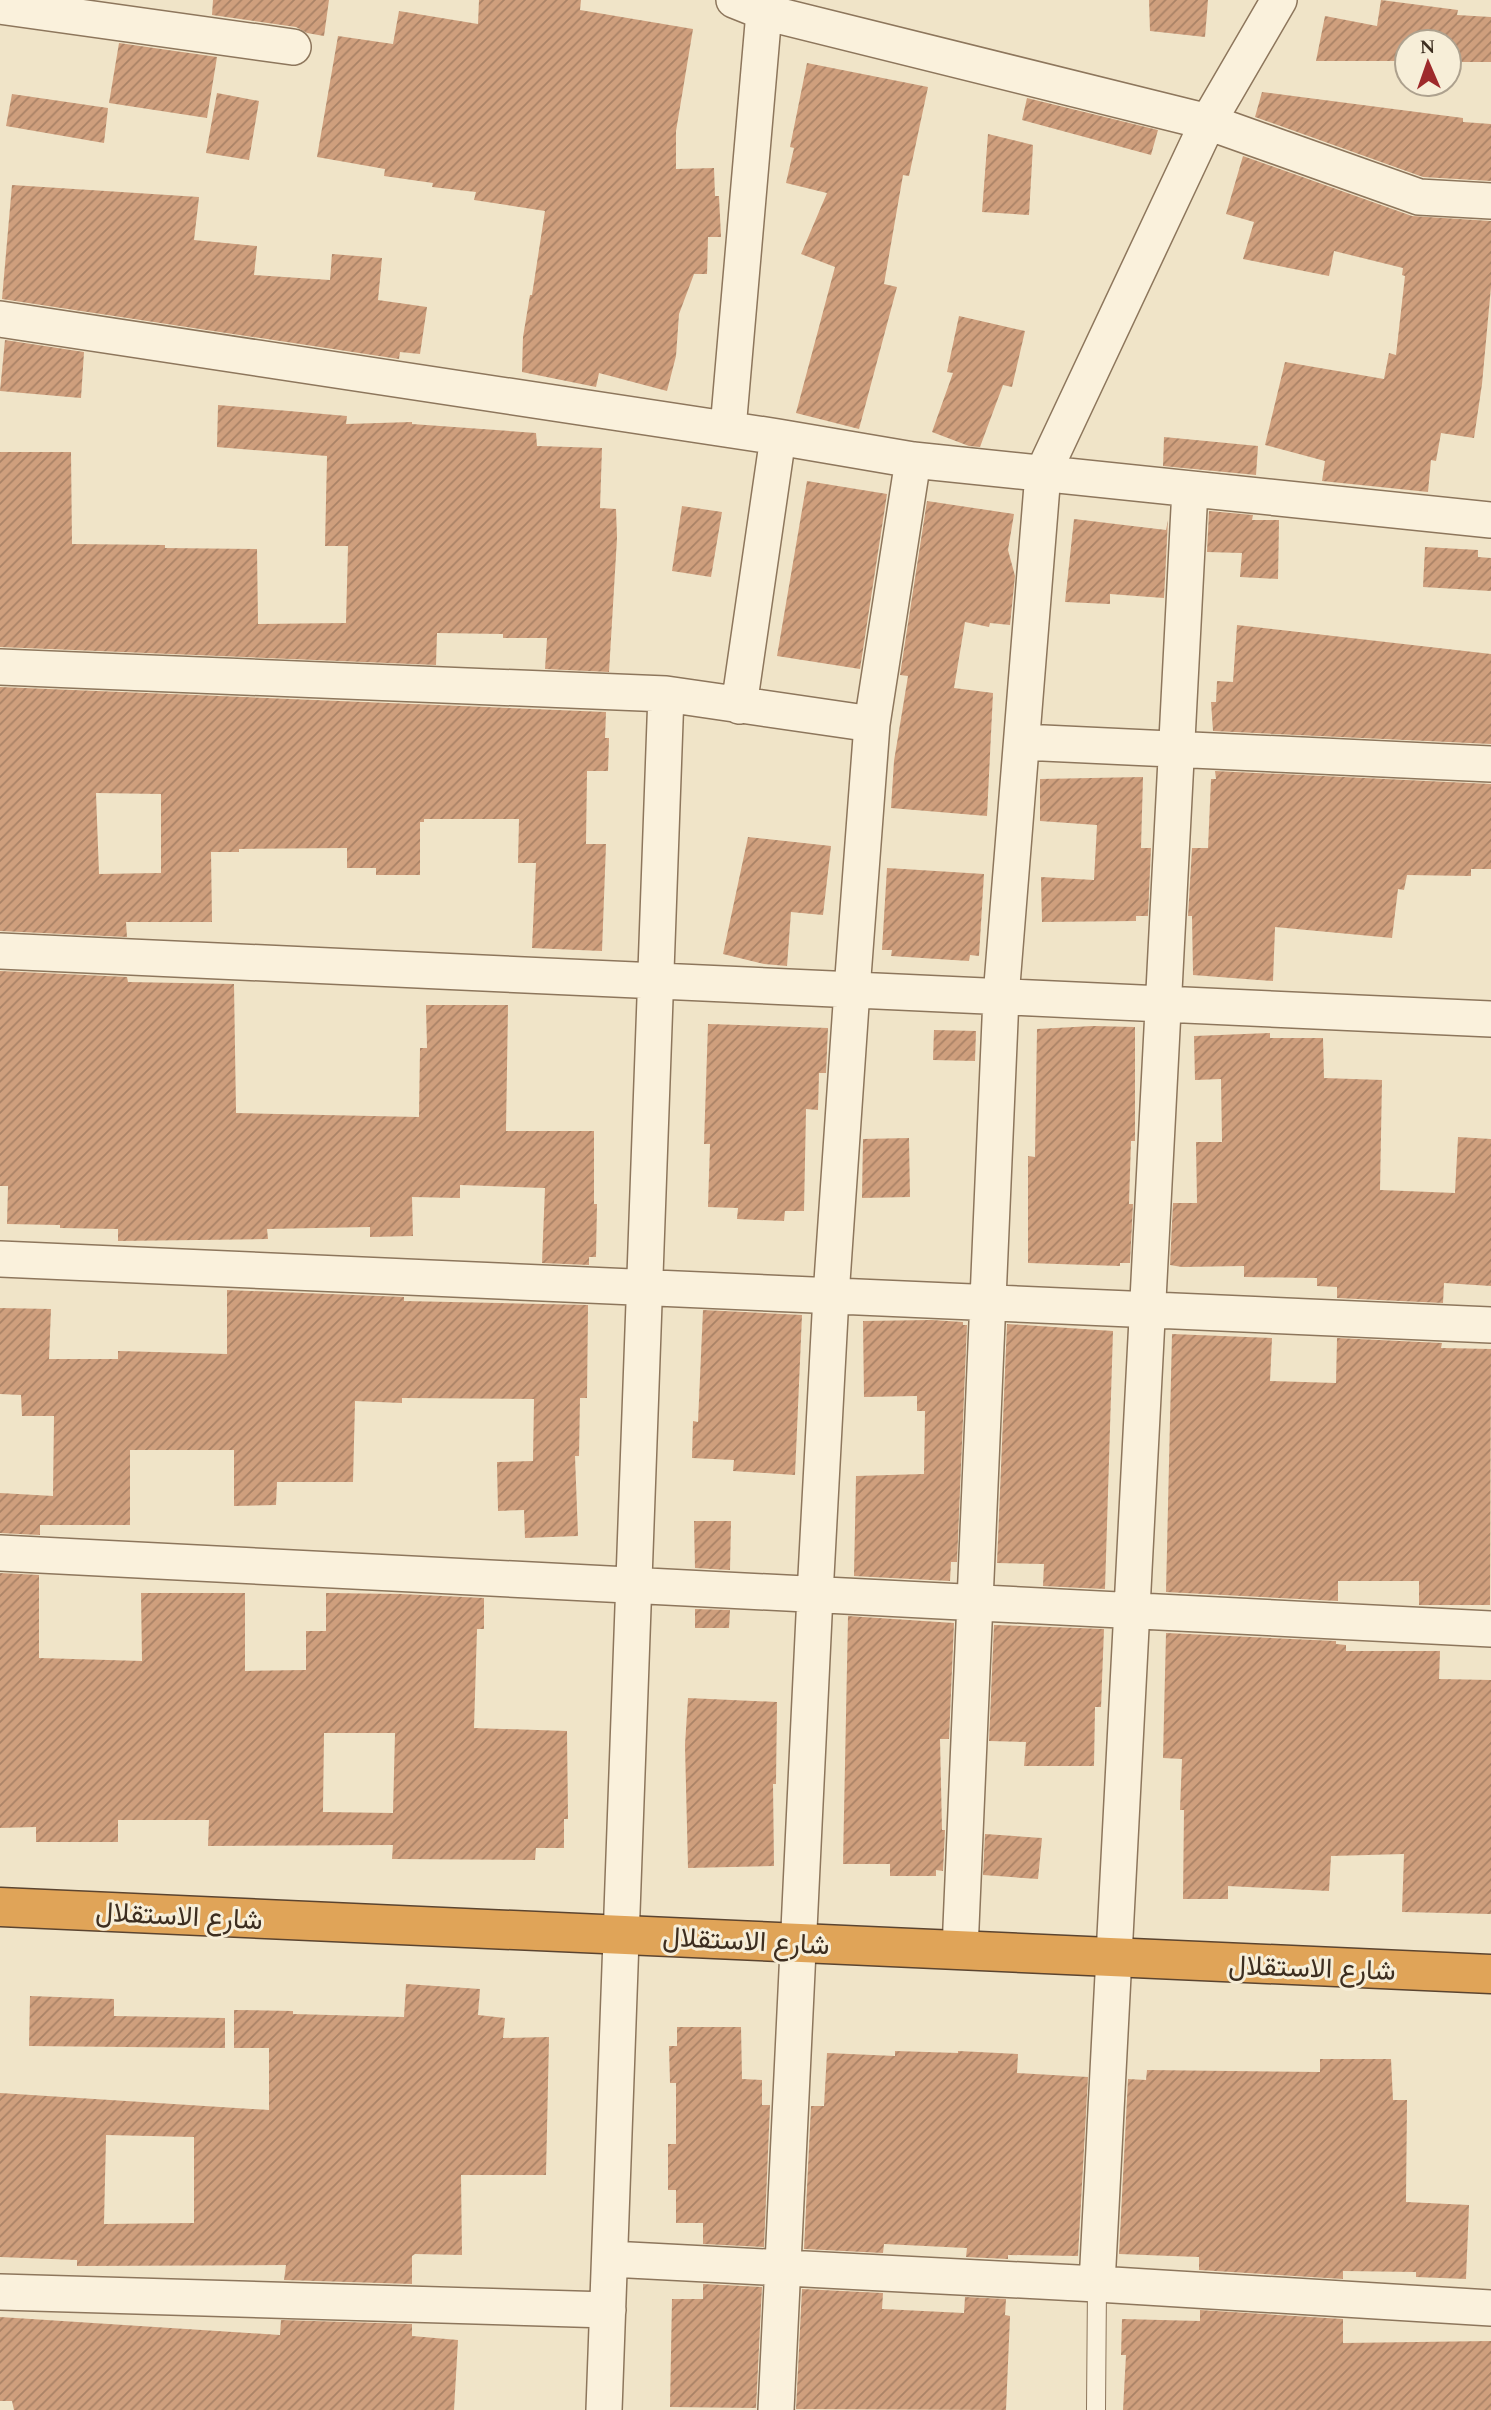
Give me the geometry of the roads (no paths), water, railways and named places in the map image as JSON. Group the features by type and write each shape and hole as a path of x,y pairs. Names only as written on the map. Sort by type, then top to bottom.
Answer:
{"highway":[{"name":"شارع الاستقلال","path":"0,1907 1491,1974"}],"street":[{"path":"960,1950 1001,997 1043,473 1208,122 1279,0"},
{"path":"0,6 293,47"},
{"path":"728,429 749,6 1208,122 1419,197 1491,201"},
{"path":"0,318 728,429 913,460 1491,520"},
{"path":"739,706 778,437"},
{"path":"776,2410 831,1296 852,990 872,724 913,460"},
{"path":"1097,2284 1189,489"},
{"path":"0,667 667,694 872,724"},
{"path":"604,2410 667,694"},
{"path":"1022,742 1491,764"},
{"path":"0,951 1491,1019"},
{"path":"0,1259 1491,1325"},
{"path":"0,1553 1491,1629"},
{"path":"610,2259 1491,2308"},
{"path":"0,2292 608,2310"}],"lane":[{"path":"1096,2410 1097,2284"}]}
